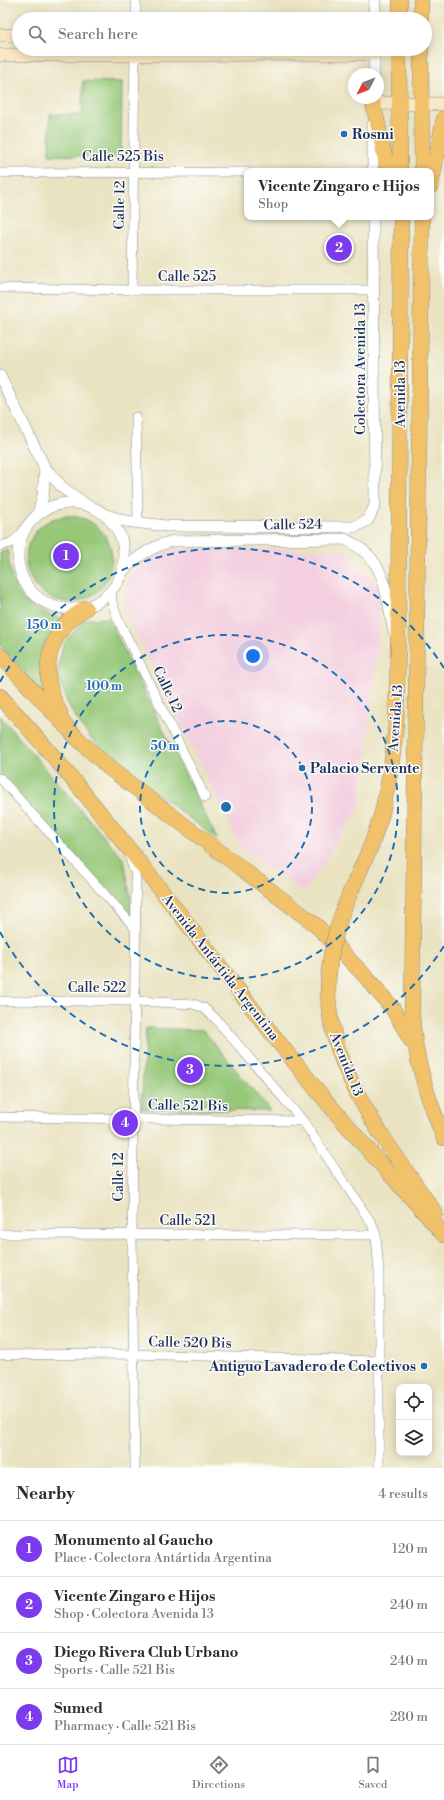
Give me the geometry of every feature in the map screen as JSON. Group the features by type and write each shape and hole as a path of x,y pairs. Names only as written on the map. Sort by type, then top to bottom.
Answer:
{"main road":[{"path":"400,0 400,12"},
{"path":"421,0 421,12"},
{"path":"0,35 12,35"},
{"path":"0,55 12,55"},
{"path":"399,56 398,103 400,168"},
{"path":"421,56 422,168"},
{"path":"384,102 444,104"},
{"path":"374,104 387,168"},
{"path":"434,170 444,118"},
{"name":"Avenida 13","path":"399,220 401,233 398,651 394,747 384,805 378,829 350,893 333,942 328,970 328,1001 339,1051 356,1090 380,1132 444,1225"},
{"name":"Avenida 13","path":"422,220 412,1013 414,1047 425,1087 444,1138"},
{"path":"422,233 424,220"},
{"path":"76,737 52,698 48,677 48,659 51,647 66,623 75,614 86,608"},
{"path":"0,655 76,737 109,768 316,925 366,977 392,1009 414,1047"},
{"name":"Avenida Antártida Argentina","path":"0,696 47,747 124,841 309,1080 444,1235"}],"street":[{"path":"136,0 136,12"},
{"path":"374,12 375,0"},
{"name":"Calle 12","path":"132,290 135,56"},
{"path":"374,56 374,68"},
{"path":"373,104 373,168"},
{"name":"Calle 525 Bis","path":"0,172 244,172"},
{"name":"Colectora Avenida 13","path":"368,520 375,505 373,220"},
{"name":"Calle 525","path":"0,288 132,290 374,290"},
{"path":"0,376 45,468 63,488 87,506 103,514 117,530 122,539 124,551 122,572 111,592 100,602 86,608 66,609 46,603 30,590 21,572 18,552 24,532 38,514 53,506 70,503 87,506"},
{"path":"136,417 138,523"},
{"path":"38,514 43,496 45,468"},
{"name":"Calle 524","path":"103,514 138,523 166,526 354,527 368,520"},
{"path":"0,546 11,543 24,532"},
{"name":"Calle 524","path":"122,572 148,550 159,544 173,541 345,539 367,553 377,567 383,580 398,651"},
{"name":"Calle 12","path":"111,592 117,617 205,797"},
{"path":"0,778 136,929"},
{"name":"Calle 12","path":"124,841 135,872 136,1001 132,1118 132,1354 135,1468"},
{"name":"Calle 522","path":"0,1001 136,1001 193,1004 204,1008 216,1019 304,1121"},
{"name":"Calle 521 Bis","path":"0,1117 304,1121"},
{"path":"304,1121 362,1207 372,1224 376,1235 379,1273 379,1468"},
{"name":"Calle 521","path":"0,1234 376,1235"},
{"name":"Calle 520 Bis","path":"0,1355 132,1354 380,1361"}],"shaded area":[{"path":"345,549 379,587 379,637 360,806 304,893 241,847 126,614 124,593 134,572 149,557 172,550"}],"green space":[{"path":"83,81 122,82 121,157 49,155 50,114 82,115"},
{"path":"69,516 85,519 93,523 105,535 109,543 112,559 109,575 105,583 93,595 85,599 69,602 53,599 45,595 33,583 29,575 26,559 29,543 33,535 45,523 53,519"},
{"path":"8,550 12,578 15,588 20,596 36,609 62,619 48,638 42,655 41,663 46,696 0,645 0,553"},
{"path":"108,618 217,839 106,755 85,731 69,707 57,673 63,644 85,619"},
{"path":"0,716 124,860 136,929 0,775"},
{"path":"146,1028 203,1030 270,1111 141,1109"}],"place":[{"name":"Rosmi","path":"344,134"},
{"name":"Vicente Zingaro e Hijos","path":"339,248"},
{"name":"Monumento al Gaucho","path":"66,556"},
{"name":"Palacio Servente","path":"302,768"},
{"name":"Diego Rivera Club Urbano","path":"190,1070"},
{"name":"Sumed","path":"125,1123"},
{"name":"Antiguo Lavadero de Colectivos","path":"424,1366"}]}
